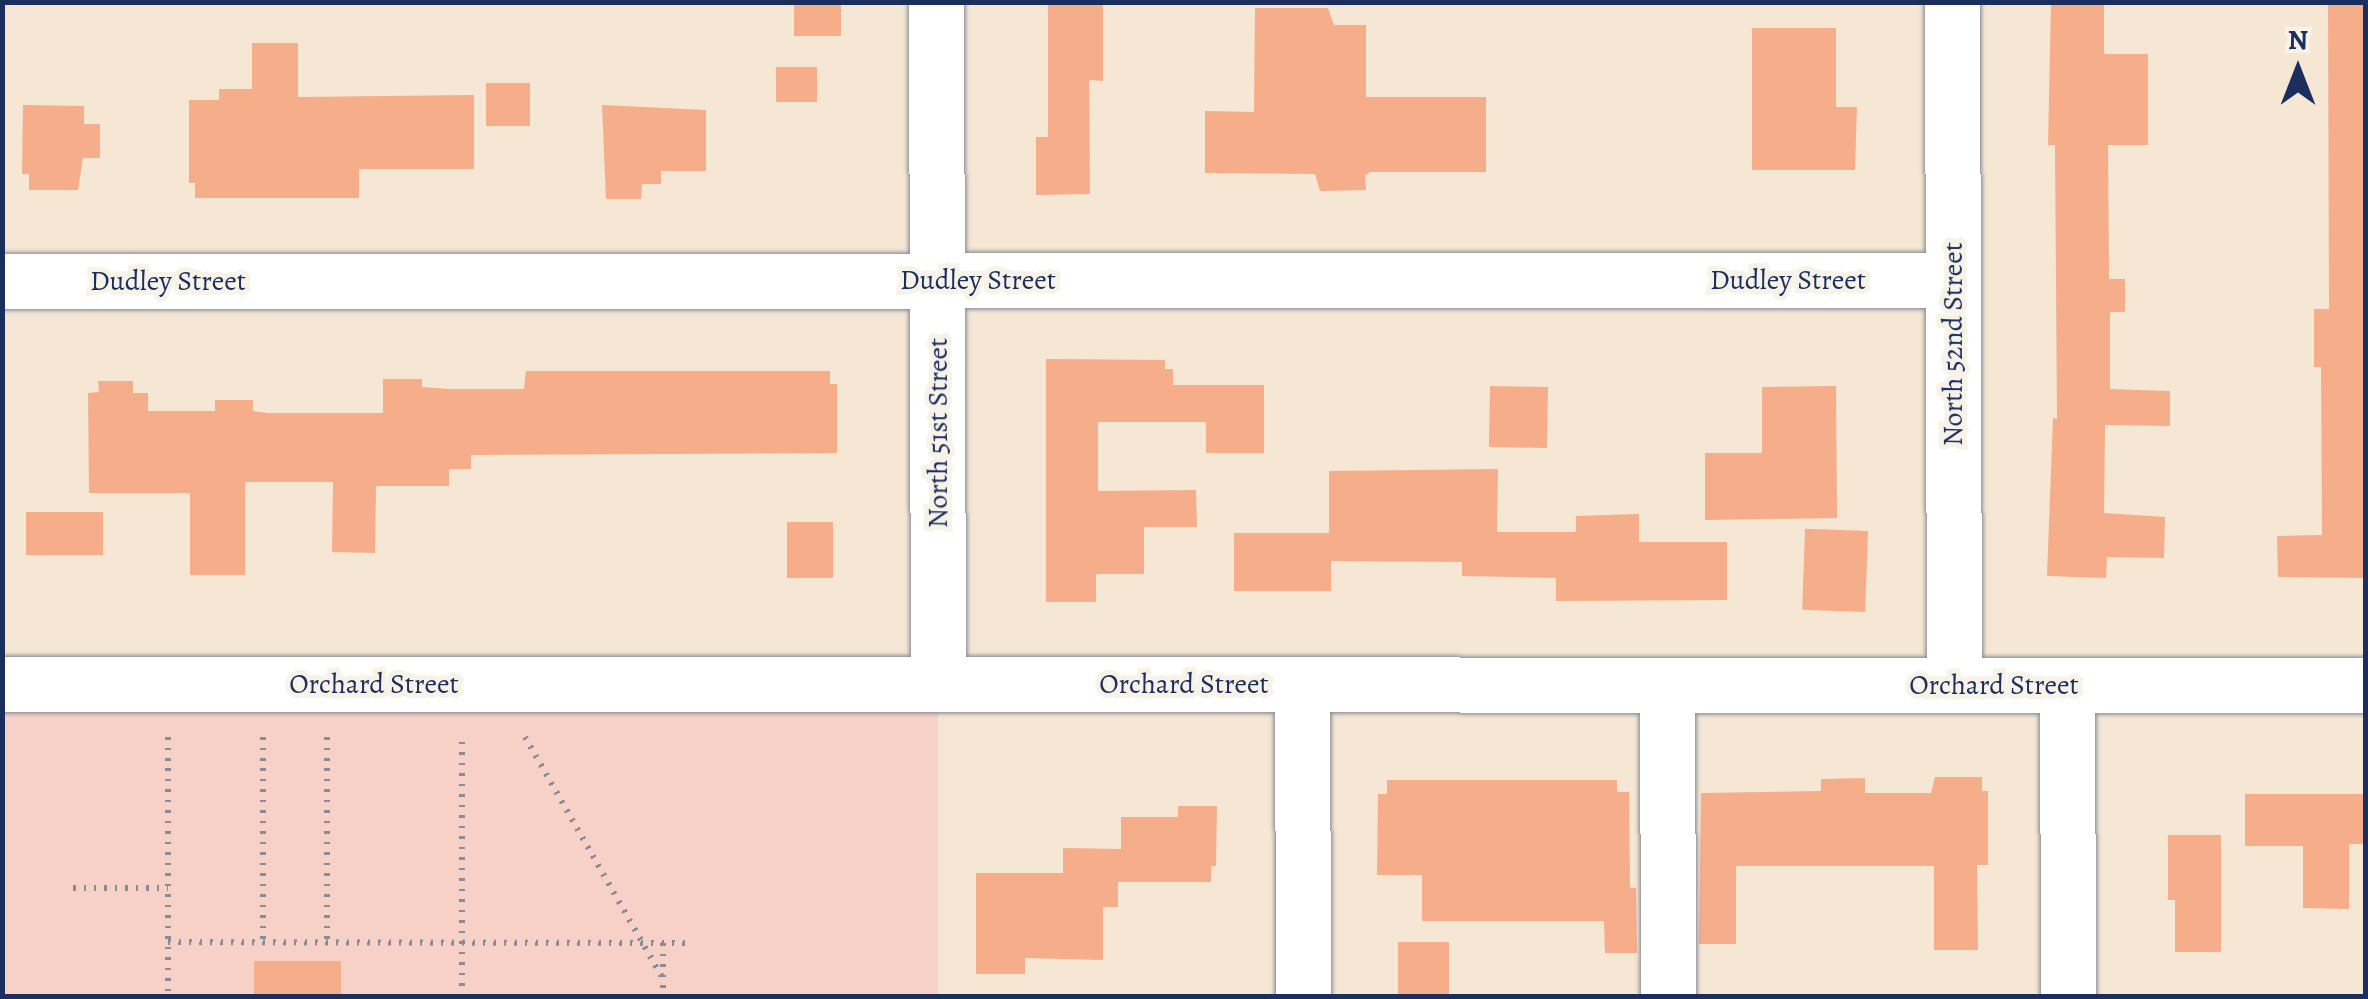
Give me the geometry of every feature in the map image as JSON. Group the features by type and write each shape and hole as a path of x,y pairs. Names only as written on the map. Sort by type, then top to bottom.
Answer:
{"street":[{"name":"North 51st Street","path":"936,2 938,684"},
{"name":"North 52nd Street","path":"1952,2 1954,685"},
{"name":"Dudley Street","path":"2,281 1953,280"},
{"name":"Orchard Street","path":"2,684 2366,685"},
{"path":"1302,684 1303,996"},
{"path":"1667,685 1668,996"},
{"path":"2067,686 2068,996"}],"path":[{"path":"525,737 663,979"},
{"path":"168,738 168,996"},
{"path":"263,738 263,942"},
{"path":"327,738 327,943"},
{"path":"462,738 462,996"},
{"path":"73,888 168,888"},
{"path":"168,942 686,943"},
{"path":"663,943 663,996"}],"shaded area":[{"path":"2,684 938,684 938,996 2,996"}],"building":[{"path":"794,2 841,2 841,36 794,36"},
{"path":"1048,2 1103,2 1103,81 1089,80 1090,194 1036,195 1036,137 1048,137"},
{"path":"2051,2 2104,2 2104,54 2148,54 2148,145 2108,145 2109,279 2125,279 2125,312 2110,312 2110,389 2170,391 2170,426 2105,425 2104,513 2165,517 2164,558 2107,557 2106,578 2047,576 2053,418 2057,419 2055,145 2048,145"},
{"path":"2328,2 2366,2 2366,578 2278,577 2277,536 2322,535 2321,367 2314,367 2314,309 2329,309"},
{"path":"1255,8 1328,8 1334,25 1366,25 1366,97 1486,97 1486,172 1370,172 1365,176 1366,190 1320,191 1315,174 1205,173 1205,111 1254,112"},
{"path":"1752,28 1836,28 1836,107 1857,107 1855,170 1752,170"},
{"path":"252,43 298,43 298,97 474,95 474,169 359,169 359,198 195,198 195,183 189,183 189,100 219,100 219,89 252,89"},
{"path":"776,67 817,67 817,102 776,102"},
{"path":"486,83 530,83 530,126 486,126"},
{"path":"23,105 84,106 84,124 100,124 100,158 83,158 78,190 29,190 29,174 22,174"},
{"path":"602,105 706,110 706,171 661,171 661,184 642,184 641,199 606,199"},
{"path":"1046,359 1165,360 1165,369 1173,369 1173,385 1264,385 1264,453 1206,453 1206,422 1098,422 1098,491 1196,490 1197,527 1144,527 1144,574 1096,574 1096,602 1046,602"},
{"path":"526,371 830,371 830,384 837,384 837,453 471,455 471,469 449,469 449,486 376,486 375,553 332,552 333,482 245,482 245,575 190,575 190,493 89,493 88,393 99,392 98,381 133,381 133,393 148,393 148,411 215,411 215,400 253,400 253,411 268,413 383,413 383,379 422,379 422,387 449,389 524,389"},
{"path":"1490,386 1548,387 1547,448 1489,447"},
{"path":"1836,386 1837,518 1705,520 1705,453 1762,453 1762,387"},
{"path":"1498,469 1497,532 1576,532 1576,516 1639,514 1639,542 1727,542 1727,600 1556,601 1556,578 1462,576 1462,562 1331,561 1331,591 1234,591 1234,533 1329,533 1329,471"},
{"path":"26,512 103,512 103,555 26,555"},
{"path":"787,522 833,522 833,578 787,578"},
{"path":"1805,529 1868,531 1865,612 1802,610"},
{"path":"1935,777 1982,777 1982,791 1988,791 1988,865 1977,865 1978,950 1934,950 1934,866 1736,866 1736,944 1699,944 1701,793 1821,791 1821,779 1865,778 1865,793 1931,793"},
{"path":"1387,780 1617,780 1617,792 1629,792 1630,888 1636,888 1637,953 1605,953 1604,921 1422,921 1422,875 1377,875 1378,794 1387,794"},
{"path":"2245,794 2366,794 2366,844 2349,844 2349,909 2303,908 2303,846 2245,846"},
{"path":"1178,806 1217,806 1216,866 1211,866 1211,882 1118,882 1118,907 1103,907 1103,960 1025,958 1025,974 976,974 976,873 1063,873 1063,848 1121,849 1121,817 1178,817"},
{"path":"2168,835 2221,835 2221,952 2175,952 2175,900 2168,900"},
{"path":"1398,942 1449,942 1449,996 1398,996"},
{"path":"254,961 341,961 341,996 254,996"}]}
